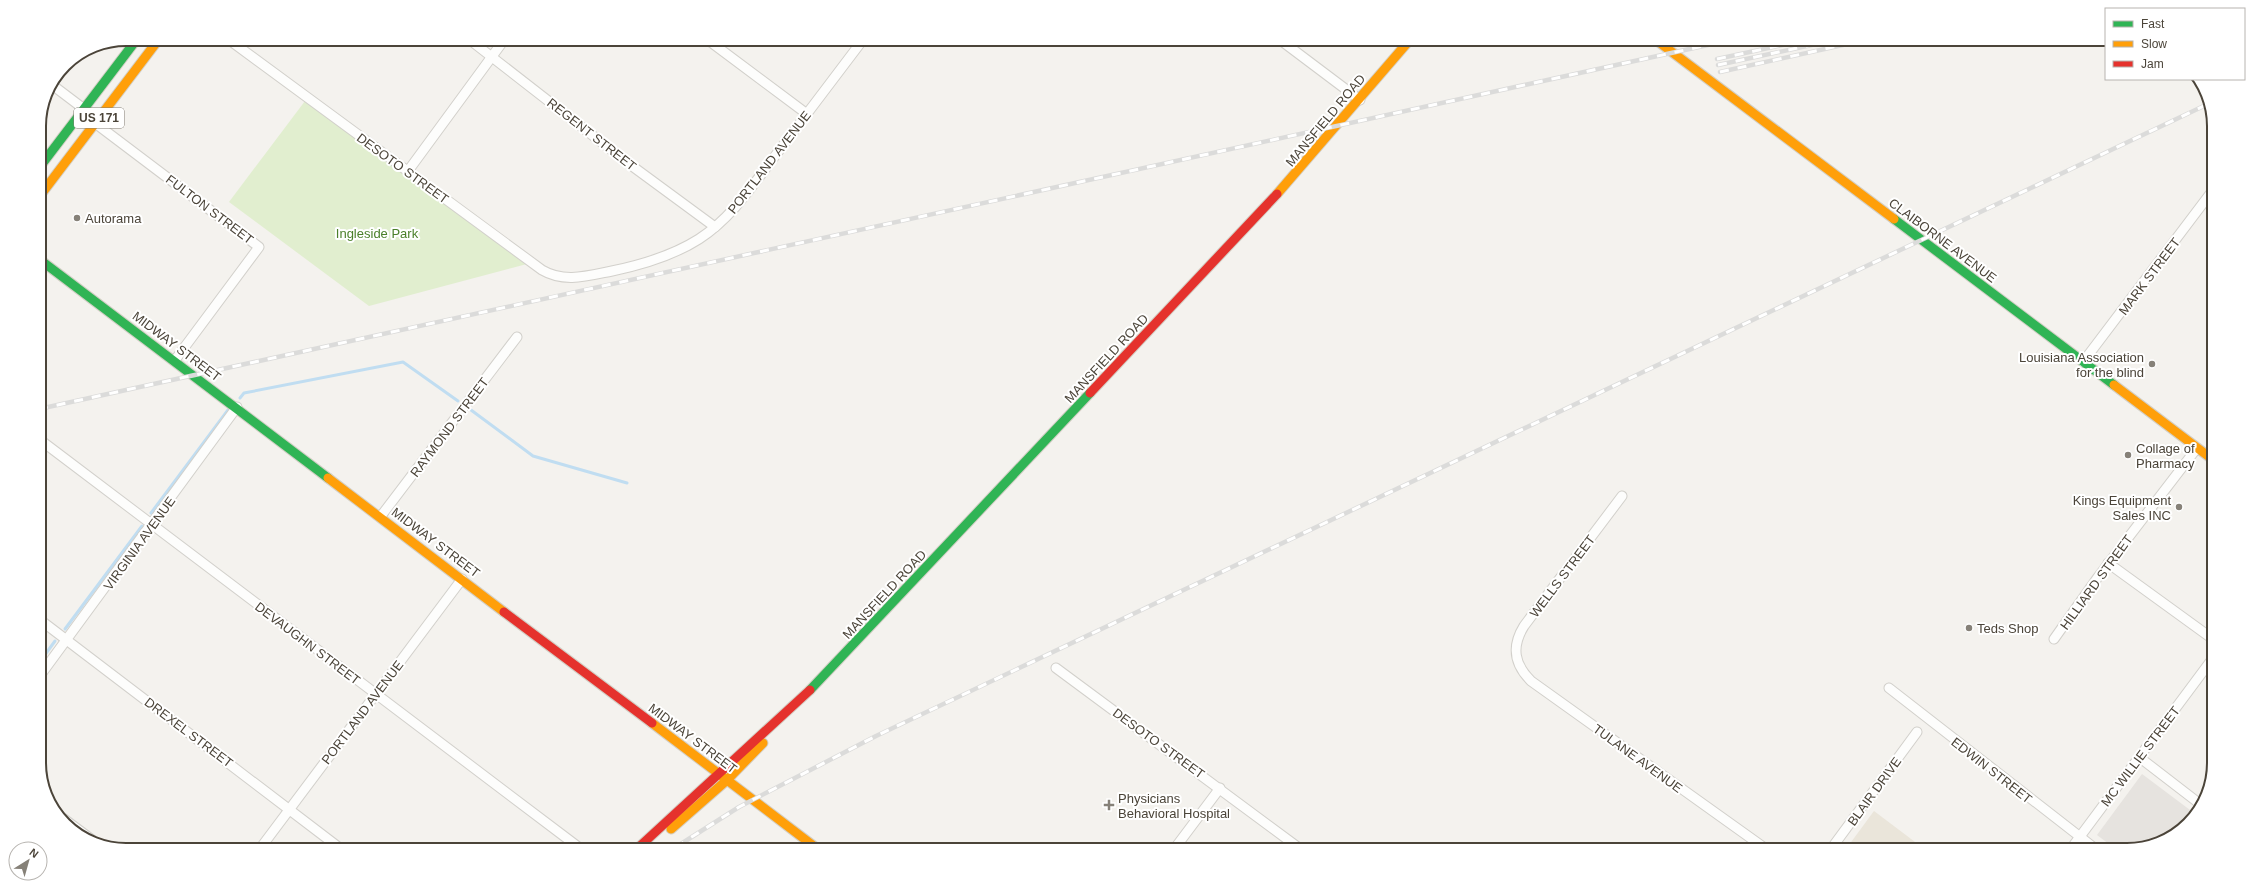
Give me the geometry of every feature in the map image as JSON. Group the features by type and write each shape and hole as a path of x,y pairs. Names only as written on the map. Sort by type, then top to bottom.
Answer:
{"main road":[{"name":"US 171","path":"46,159 132,46"},
{"name":"US 171","path":"46,188 154,46"},
{"name":"MANSFIELD ROAD","path":"643,843 815,685 1244,231 1360,100 1405,46"},
{"name":"CLAIBORNE AVENUE","path":"1665,46 2207,455"},
{"name":"MIDWAY STREET","path":"46,264 175,360 810,843"},
{"name":"MANSFIELD ROAD","path":"652,843 727,780 804,699 815,685"}],"street":[{"name":"DESOTO STREET","path":"237,46 542,270 558,278 585,276"},
{"name":"REGENT STREET","path":"478,46 628,163 715,227"},
{"path":"408,172 499,46"},
{"path":"716,46 807,114"},
{"name":"PORTLAND AVENUE","path":"585,276 633,266 681,249 715,227 740,202 858,46"},
{"path":"1288,46 1360,100"},
{"name":"FULTON STREET","path":"56,88 84,109 95,123 260,246 175,360"},
{"name":"MARK STREET","path":"2083,362 2207,198"},
{"name":"RAYMOND STREET","path":"380,516 517,337"},
{"name":"VIRGINIA AVENUE","path":"46,668 237,407"},
{"name":"DEVAUGHN STREET","path":"46,444 573,843"},
{"name":"HILLIARD STREET","path":"2054,639 2108,563 2197,448"},
{"name":"WELLS STREET","path":"1516,661 1516,644 1524,626 1622,496"},
{"path":"2108,563 2207,635"},
{"name":"PORTLAND AVENUE","path":"264,843 462,578"},
{"name":"DREXEL STREET","path":"46,624 334,843"},
{"name":"TULANE AVENUE","path":"1516,661 1531,681 1758,843"},
{"name":"MC WILLIE STREET","path":"2075,843 2207,666"},
{"name":"DESOTO STREET","path":"1056,668 1292,843"},
{"name":"EDWIN STREET","path":"1889,688 2087,843"},
{"name":"BLAIR DRIVE","path":"1835,843 1917,732"},
{"path":"2139,757 2197,802"},
{"path":"1179,843 1220,788"}],"shaded area":[{"path":"2142,774 2192,811 2172,830 2153,839 2127,843 2108,843 2097,835"},
{"path":"1874,811 1916,843 1850,843"}],"green space":[{"name":"Ingleside Park","path":"305,101 527,264 369,306 229,202"}],"waterway":[{"path":"240,398 244,393 403,362 458,401"},
{"path":"151,513 228,410"},
{"path":"471,410 533,456 627,483"},
{"path":"65,629 142,526"},
{"path":"46,653 55,641"}],"railway":[{"path":"46,407 1703,46"},
{"path":"1717,59 1778,46"},
{"path":"1718,65 1807,46"},
{"path":"1720,72 1838,46"},
{"path":"682,843 739,807 876,736 2204,106"}],"traffic: fast":[{"path":"46,159 132,46"},
{"path":"1894,219 2114,385"},
{"path":"46,264 328,478"},
{"path":"810,690 1090,393"}],"traffic: slow":[{"path":"46,188 154,46"},
{"path":"1277,194 1405,46"},
{"path":"1664,46 1894,219"},
{"path":"2114,385 2207,455"},
{"path":"328,478 504,612"},
{"path":"652,723 810,843"},
{"path":"671,829 727,780 763,743"}],"traffic: jam":[{"path":"1090,393 1277,194"},
{"path":"504,612 652,723"},
{"path":"643,843 810,690"}],"place":[{"name":"Autorama","path":"77,218"},
{"name":"Louisiana Association for the blind","path":"2152,364"},
{"name":"Collage of Pharmacy","path":"2128,455"},
{"name":"Kings Equipment Sales INC","path":"2179,507"},
{"name":"Teds Shop","path":"1969,628"},
{"name":"Physicians Behavioral Hospital","path":"1109,805"}]}
